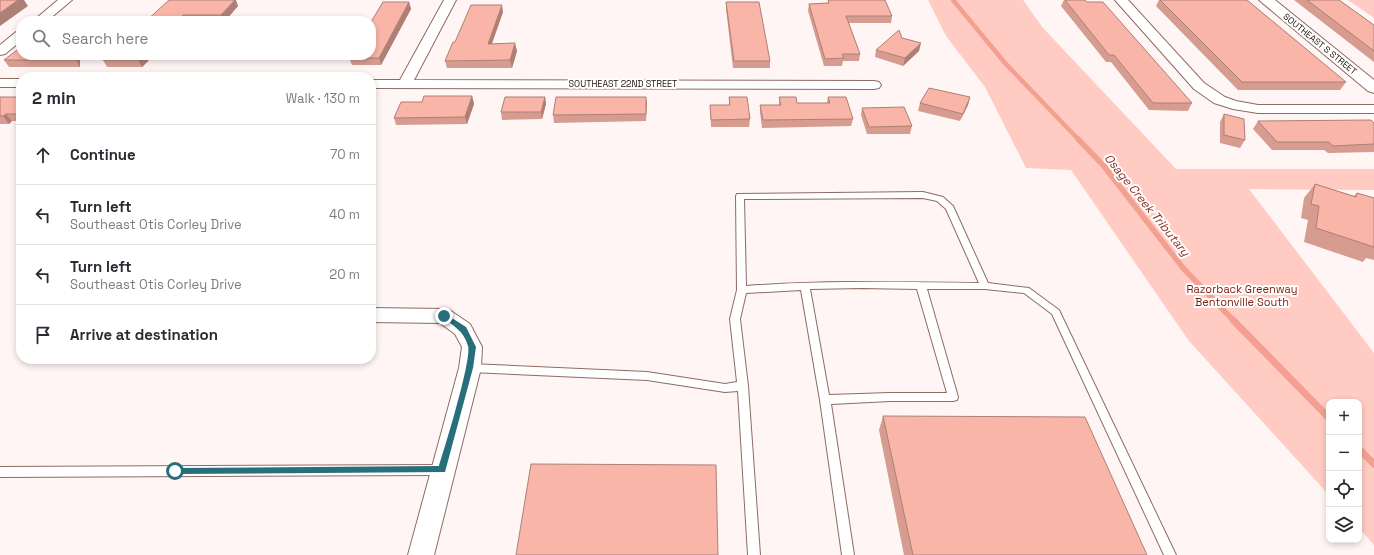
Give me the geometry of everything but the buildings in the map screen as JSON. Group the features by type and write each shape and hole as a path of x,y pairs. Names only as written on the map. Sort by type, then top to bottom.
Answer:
{"street":[{"path":"45,16 66,0"},
{"path":"406,84 450,0"},
{"path":"1121,0 1199,86 1209,95 1221,102 1239,107 1258,109 1374,109"},
{"name":"SOUTHEAST S STREET","path":"1266,0 1374,88"},
{"path":"0,51 16,39"},
{"path":"0,83 16,84"},
{"name":"SOUTHEAST 22ND STREET","path":"376,84 874,85"},
{"path":"376,315 444,316 463,329 472,347 470,368 421,555"}],"lane":[{"path":"754,555 743,386 735,319 742,290 740,196 924,195 940,200 950,208 985,286"},
{"path":"826,400 890,397 952,397 921,285"},
{"path":"742,290 805,286 921,285 985,286 1026,290 1056,312 1170,555"},
{"path":"805,286 826,400 848,555"},
{"path":"470,368 647,376 725,388 743,386"},
{"path":"0,472 443,470"}],"green space":[{"name":"Razorback Greenway Bentonville South","path":"928,0 1023,0 1043,28 1176,169 1374,169 1374,190 1249,189 1374,353 1374,545 1362,531 1362,399 1326,399 1326,492 1189,341 1071,170 1026,168 985,87 946,36"},
{"path":"1348,0 1374,0 1374,18"}],"waterway":[{"name":"Osage Creek Tributary","path":"953,0 1005,63 1079,140"},
{"name":"Osage Creek Tributary","path":"1078,139 1103,165 1183,268 1234,321"},
{"name":"Osage Creek Tributary","path":"1233,320 1326,415"},
{"name":"Osage Creek Tributary","path":"1362,452 1374,464"}],"route":[{"path":"175,471 443,470 470,368 472,347 463,329 444,316"}]}
